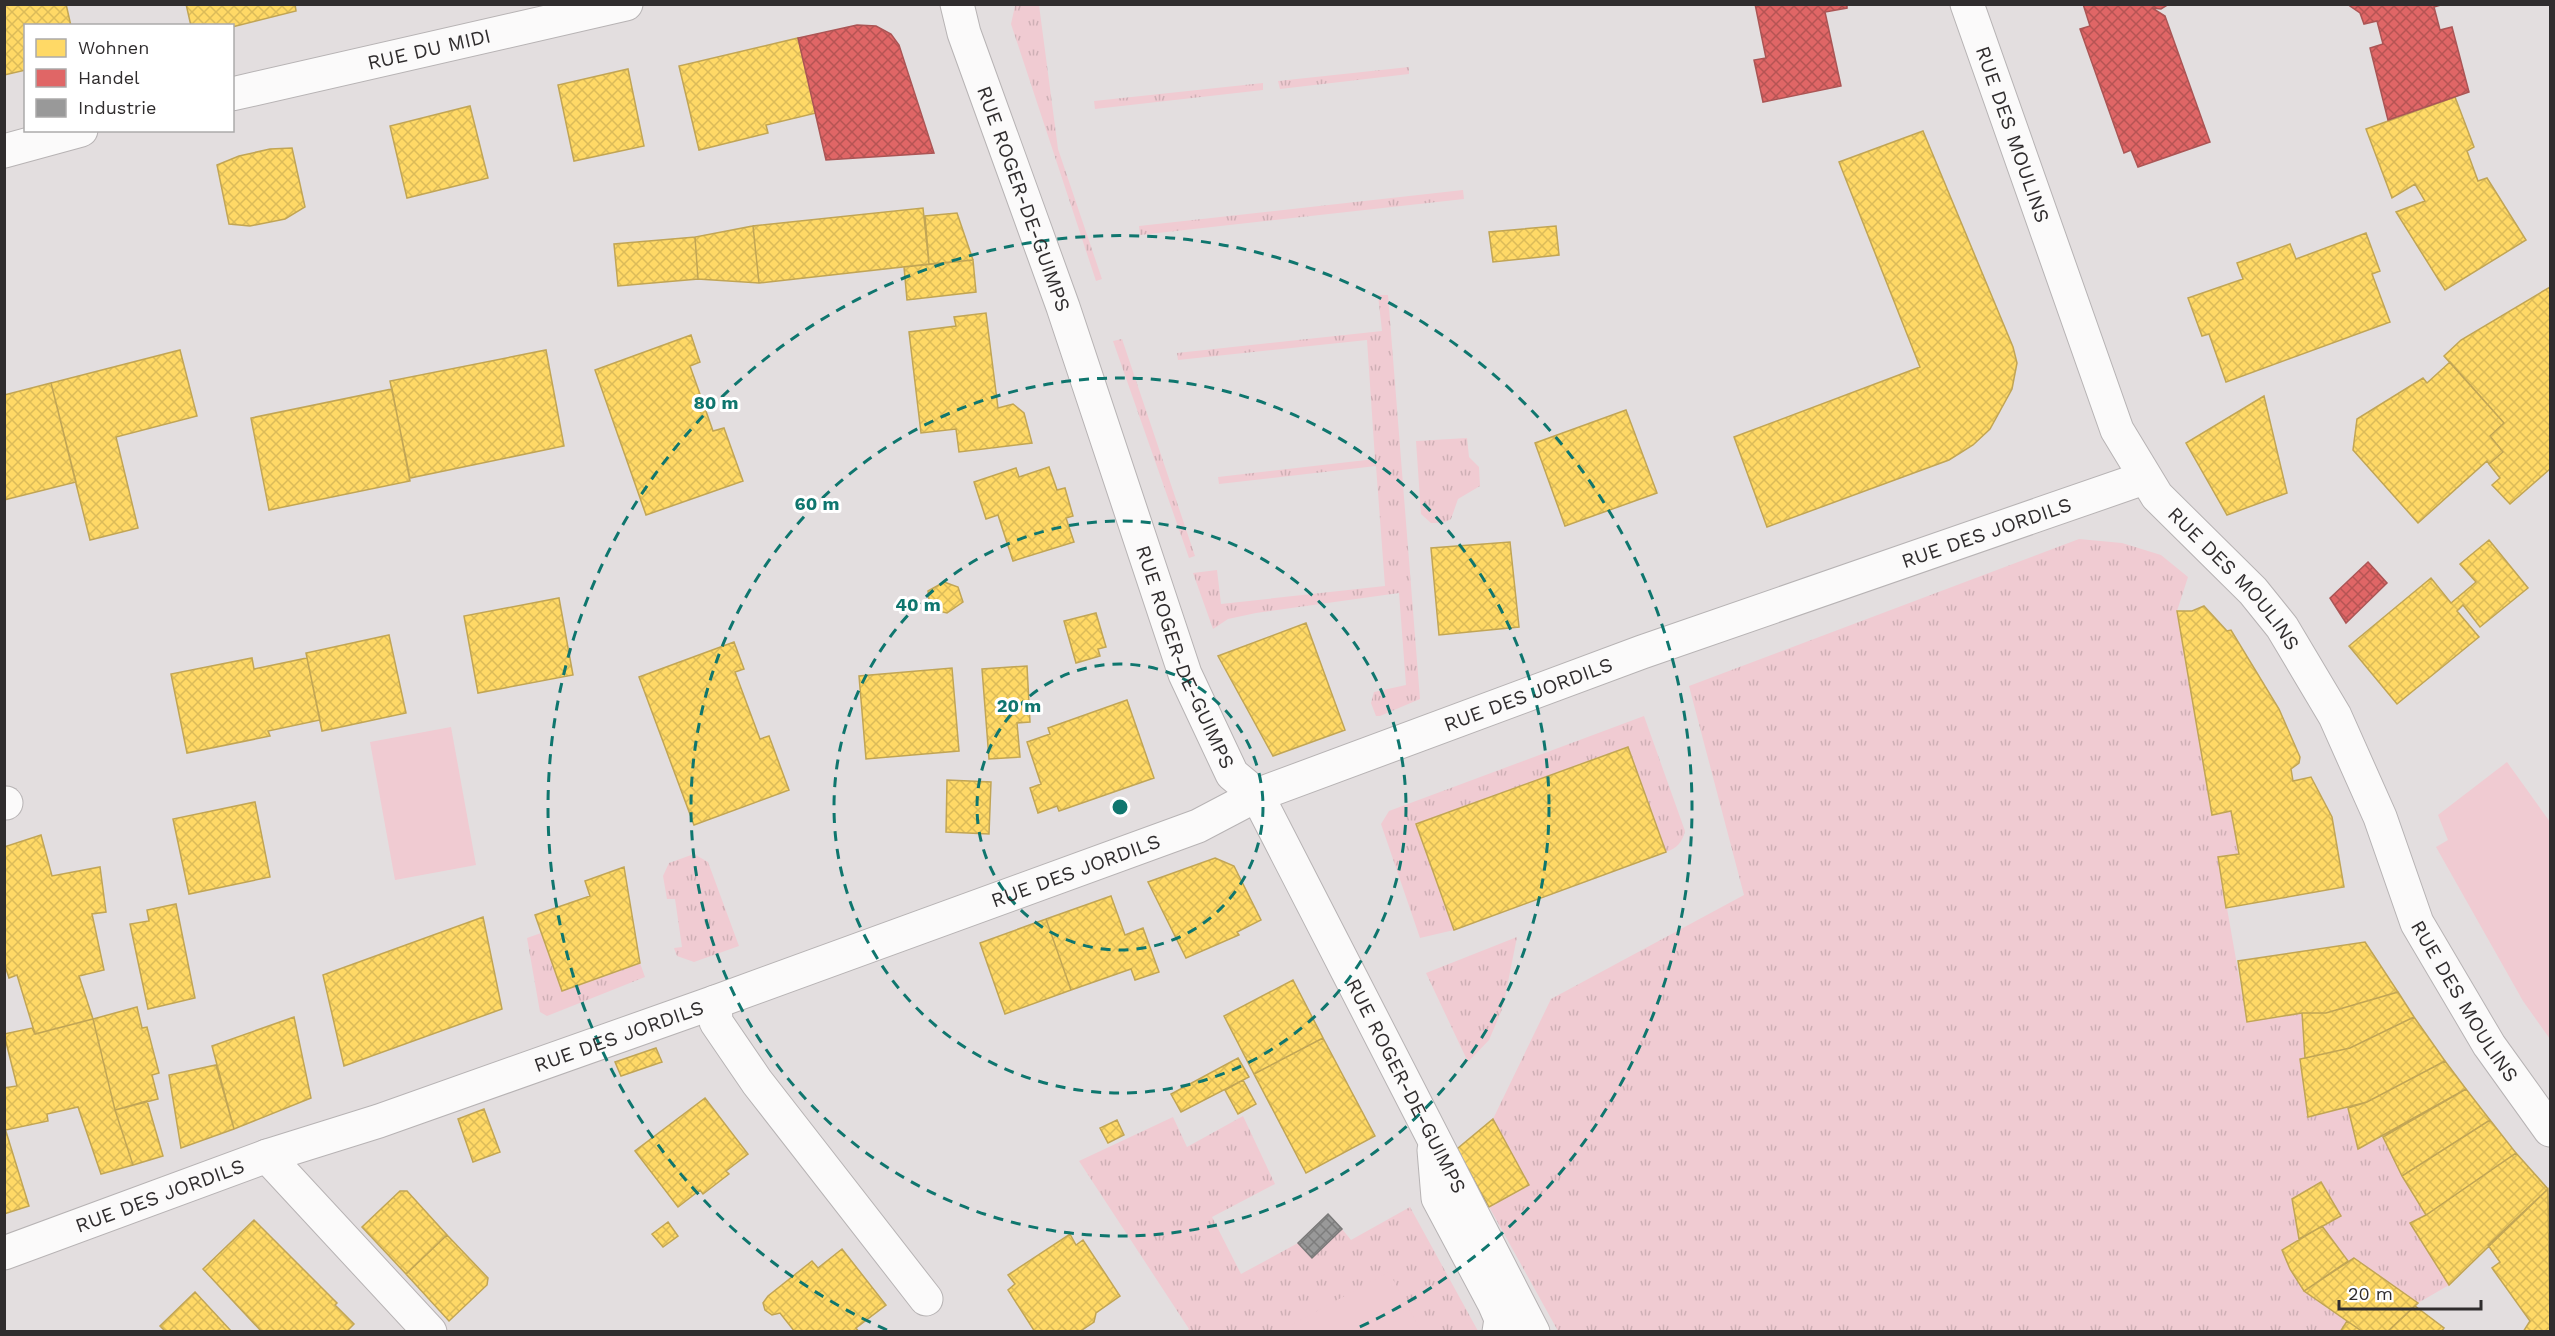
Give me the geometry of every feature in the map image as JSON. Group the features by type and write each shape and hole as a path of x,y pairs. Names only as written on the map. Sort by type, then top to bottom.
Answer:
{"street":[{"name":"RUE DU MIDI","path":"234,94 626,4"},
{"name":"RUE ROGER-DE-GUIMPS","path":"957,4 968,43 1063,307 1185,674 1232,774 1257,795 1533,1332"},
{"name":"RUE DES MOULINS","path":"1967,4 2117,430 2157,496 2253,591 2282,627 2335,716 2380,817 2417,923 2489,1045 2550,1130"},
{"path":"4,151 74,132"},
{"name":"RUE DES JORDILS","path":"4,1253 267,1156 379,1121 715,1002 1198,826 1257,795 1642,652 2144,478"},
{"path":"715,1002 716,1022 757,1082 927,1299"},
{"path":"1433,1134 1438,1198 1494,1303 1501,1319 1499,1332"},
{"path":"267,1156 430,1332"}],"green space":[{"path":"1039,5 1058,149 1102,279 1096,281 1011,24 1015,6"},
{"path":"1409,67 1409,74 1280,89 1278,81"},
{"path":"1263,83 1263,90 1095,109 1094,101"},
{"path":"1463,190 1464,199 1140,235 1139,226"},
{"path":"1378,295 1388,295 1420,699 1376,716 1371,703 1374,692 1406,685 1399,593 1256,613 1228,619 1213,629 1193,573 1217,570 1221,604 1385,586 1376,466 1219,484 1218,477 1375,459 1367,340 1178,360 1177,353 1382,331"},
{"path":"1122,339 1195,556 1189,558 1113,341"},
{"path":"1467,438 1469,457 1479,467 1480,486 1458,499 1451,519 1443,523 1431,523 1421,514 1416,441"},
{"path":"2079,539 2122,543 2161,555 2188,577 2177,611 2212,814 2231,811 2239,854 2218,857 2247,1022 2302,1013 2305,1058 2300,1060 2308,1116 2348,1108 2358,1148 2383,1137 2402,1176 2426,1215 2410,1223 2449,1285 2418,1303 2354,1258 2348,1261 2322,1226 2341,1216 2321,1183 2293,1199 2299,1239 2282,1250 2294,1276 2307,1292 2347,1321 2340,1331 1558,1331 1457,1149 1493,1119 1551,999 1744,895 1689,686"},
{"path":"1644,716 1685,831 1682,839 1673,849 1666,852 1628,747 1416,824 1454,930 1420,938 1381,824 1389,811"},
{"path":"451,727 476,865 395,880 370,742"},
{"path":"2507,762 2550,822 2550,1039 2523,1001 2436,847 2448,840 2438,815"},
{"path":"694,854 708,862 739,946 694,962 677,956 674,948 682,947 675,899 667,899 663,876 669,863"},
{"path":"541,933 562,991 640,963 645,977 547,1016 540,1012 527,938"},
{"path":"1517,937 1503,1007 1489,1040 1468,1062 1426,973"},
{"path":"1243,1116 1275,1184 1212,1217 1241,1274 1298,1243 1312,1257 1342,1229 1351,1240 1410,1207 1478,1331 1187,1331 1189,1329 1079,1161 1173,1117 1187,1147"},
{"path":"1389,1272 1421,1331 1295,1331 1291,1325"}],"building: Wohnen":[{"path":"4,4 66,4 71,24 24,24 24,70 4,75"},
{"path":"186,4 295,4 296,11 234,26 234,24 191,24"},
{"path":"798,38 816,113 766,125 768,133 699,150 679,66"},
{"path":"628,69 644,146 574,161 558,85"},
{"path":"2455,97 2474,147 2467,151 2478,181 2487,178 2526,240 2445,290 2396,212 2425,201 2415,184 2392,198 2366,129"},
{"path":"470,106 488,178 407,198 390,126"},
{"path":"1923,131 2013,347 2017,363 2012,389 1990,429 1973,445 1949,460 1767,527 1734,437 1920,367 1839,162"},
{"path":"292,148 305,207 285,219 250,226 229,224 217,165 239,156 270,149"},
{"path":"923,208 929,264 759,283 753,226"},
{"path":"957,213 973,260 929,264 925,216"},
{"path":"753,226 759,283 698,279 695,237"},
{"path":"1556,226 1559,255 1493,262 1489,232"},
{"path":"2366,233 2380,271 2372,274 2390,322 2226,382 2209,334 2202,336 2188,298 2243,279 2237,263 2290,244 2296,259"},
{"path":"695,237 698,279 618,286 614,244"},
{"path":"973,260 976,292 907,300 904,267"},
{"path":"2550,287 2550,469 2510,504 2492,485 2500,478 2489,464 2503,452 2490,436 2504,423 2444,356 2461,340"},
{"path":"986,313 998,408 1013,404 1024,413 1032,443 959,452 956,429 921,433 909,332 956,326 954,317"},
{"path":"691,335 700,362 690,366 713,431 724,428 743,481 646,515 595,370"},
{"path":"180,350 197,416 116,437 138,528 90,540 51,383"},
{"path":"546,350 564,446 410,478 390,381"},
{"path":"2450,362 2504,423 2490,436 2503,452 2489,464 2487,461 2418,523 2353,450 2357,419 2423,378 2427,383"},
{"path":"51,383 76,482 4,500 4,395"},
{"path":"392,389 410,481 269,510 251,418"},
{"path":"2264,396 2287,493 2227,515 2186,443"},
{"path":"1626,410 1657,493 1565,526 1535,443"},
{"path":"1049,467 1057,490 1065,488 1073,516 1066,518 1074,542 1013,561 998,515 986,519 974,482 1016,468 1019,477"},
{"path":"2489,540 2528,588 2480,627 2463,605 2457,611 2479,637 2397,704 2349,646 2431,578 2451,603 2476,582 2460,564"},
{"path":"1510,542 1519,627 1439,635 1431,548"},
{"path":"944,582 958,587 963,602 947,613 930,609 928,591"},
{"path":"559,598 573,675 478,693 464,616"},
{"path":"2204,606 2227,631 2231,630 2279,709 2300,757 2299,763 2291,769 2293,781 2311,777 2332,817 2344,887 2226,908 2218,857 2239,854 2231,811 2212,815 2177,611 2192,611"},
{"path":"1096,613 1106,647 1098,649 1100,656 1076,663 1064,621"},
{"path":"1306,623 1345,730 1273,756 1218,656"},
{"path":"389,635 406,713 322,731 306,653"},
{"path":"734,642 744,669 735,672 760,739 769,736 789,790 694,825 639,677"},
{"path":"252,658 254,669 307,658 320,720 268,731 270,736 187,753 171,674"},
{"path":"1027,666 1030,722 1017,723 1020,757 989,759 982,669"},
{"path":"952,668 959,751 866,759 859,676"},
{"path":"1127,700 1154,778 1059,811 1057,806 1038,813 1030,788 1041,784 1027,742 1050,734 1048,728"},
{"path":"1628,747 1666,852 1454,930 1416,824"},
{"path":"947,780 991,782 989,834 946,832"},
{"path":"255,802 270,877 189,894 173,819"},
{"path":"41,835 52,876 100,867 106,912 92,914 104,970 79,976 93,1019 35,1034 17,975 9,978 4,963 4,847"},
{"path":"1215,858 1234,866 1261,920 1237,932 1239,935 1186,958 1148,882"},
{"path":"624,867 640,963 562,991 535,915 590,896 585,881"},
{"path":"1111,896 1125,935 1143,928 1159,972 1135,980 1131,969 1071,990 1046,919"},
{"path":"176,904 195,998 148,1009 130,924 149,921 147,910"},
{"path":"483,917 502,1009 344,1066 323,975"},
{"path":"1046,919 1071,990 1005,1014 980,943"},
{"path":"2365,942 2398,992 2326,1013 2302,1013 2247,1022 2238,961"},
{"path":"1293,980 1323,1038 1254,1074 1224,1016"},
{"path":"2398,992 2414,1017 2350,1048 2305,1058 2302,1013 2326,1013"},
{"path":"137,1007 142,1028 147,1027 159,1073 152,1075 158,1099 115,1110 93,1019"},
{"path":"294,1017 311,1098 234,1129 212,1046"},
{"path":"2414,1017 2445,1061 2367,1102 2308,1117 2300,1059 2350,1048"},
{"path":"93,1019 115,1110 133,1165 101,1174 78,1107 47,1114 48,1121 6,1130 4,1125 4,1088 17,1086 4,1034 32,1028 35,1034"},
{"path":"1323,1038 1375,1136 1306,1173 1254,1074"},
{"path":"656,1048 662,1062 621,1076 615,1062"},
{"path":"1238,1058 1249,1077 1181,1112 1171,1094"},
{"path":"2445,1061 2466,1089 2358,1149 2348,1108 2367,1102"},
{"path":"216,1065 234,1129 181,1148 169,1075"},
{"path":"1243,1080 1256,1104 1238,1114 1225,1090"},
{"path":"2466,1089 2490,1120 2402,1176 2383,1137"},
{"path":"705,1098 748,1154 726,1171 729,1174 703,1194 700,1190 678,1207 635,1151"},
{"path":"147,1101 163,1156 133,1165 115,1110"},
{"path":"484,1109 500,1152 473,1162 458,1119"},
{"path":"1493,1119 1529,1185 1489,1207 1457,1149"},
{"path":"1117,1120 1124,1135 1108,1143 1100,1128"},
{"path":"2490,1120 2516,1153 2426,1215 2402,1176"},
{"path":"4,1125 29,1206 4,1214"},
{"path":"2516,1153 2548,1189 2449,1285 2410,1223 2426,1215"},
{"path":"2321,1182 2341,1216 2299,1239 2292,1199"},
{"path":"2548,1189 2550,1332 2523,1332 2530,1321 2492,1268 2500,1262 2488,1245"},
{"path":"400,1191 407,1191 447,1235 406,1274 362,1227"},
{"path":"254,1220 337,1303 335,1305 354,1324 346,1332 262,1332 203,1269"},
{"path":"668,1222 678,1236 663,1247 652,1234"},
{"path":"2322,1226 2348,1261 2304,1291 2290,1269 2282,1250"},
{"path":"1070,1234 1076,1245 1083,1240 1120,1296 1096,1313 1094,1322 1079,1332 1035,1332 1008,1290 1015,1284 1008,1275"},
{"path":"447,1235 488,1278 487,1285 449,1321 406,1274"},
{"path":"842,1249 886,1305 856,1328 859,1332 795,1332 780,1313 772,1315 765,1310 763,1303 768,1296 812,1261 818,1268"},
{"path":"2354,1258 2418,1303 2387,1332 2363,1332 2304,1291"},
{"path":"195,1292 232,1332 166,1332 160,1326"},
{"path":"2415,1306 2444,1328 2441,1332 2387,1332"},
{"path":"2347,1321 2363,1332 2340,1332"}],"building: Handel":[{"path":"1755,4 1847,4 1847,8 1825,12 1841,86 1763,102 1754,60 1766,58"},
{"path":"2083,4 2169,4 2161,9 2152,8 2165,16 2210,142 2138,167 2131,150 2124,153 2080,29 2090,26"},
{"path":"2347,4 2444,4 2434,7 2440,30 2452,27 2469,92 2388,120 2370,48 2383,44 2377,21 2364,24 2360,13"},
{"path":"857,25 876,26 891,34 899,45 934,153 826,160 798,38"},
{"path":"2368,562 2387,583 2346,623 2330,598"}],"building: Industrie":[{"path":"1328,1214 1342,1229 1312,1258 1298,1243"}]}
